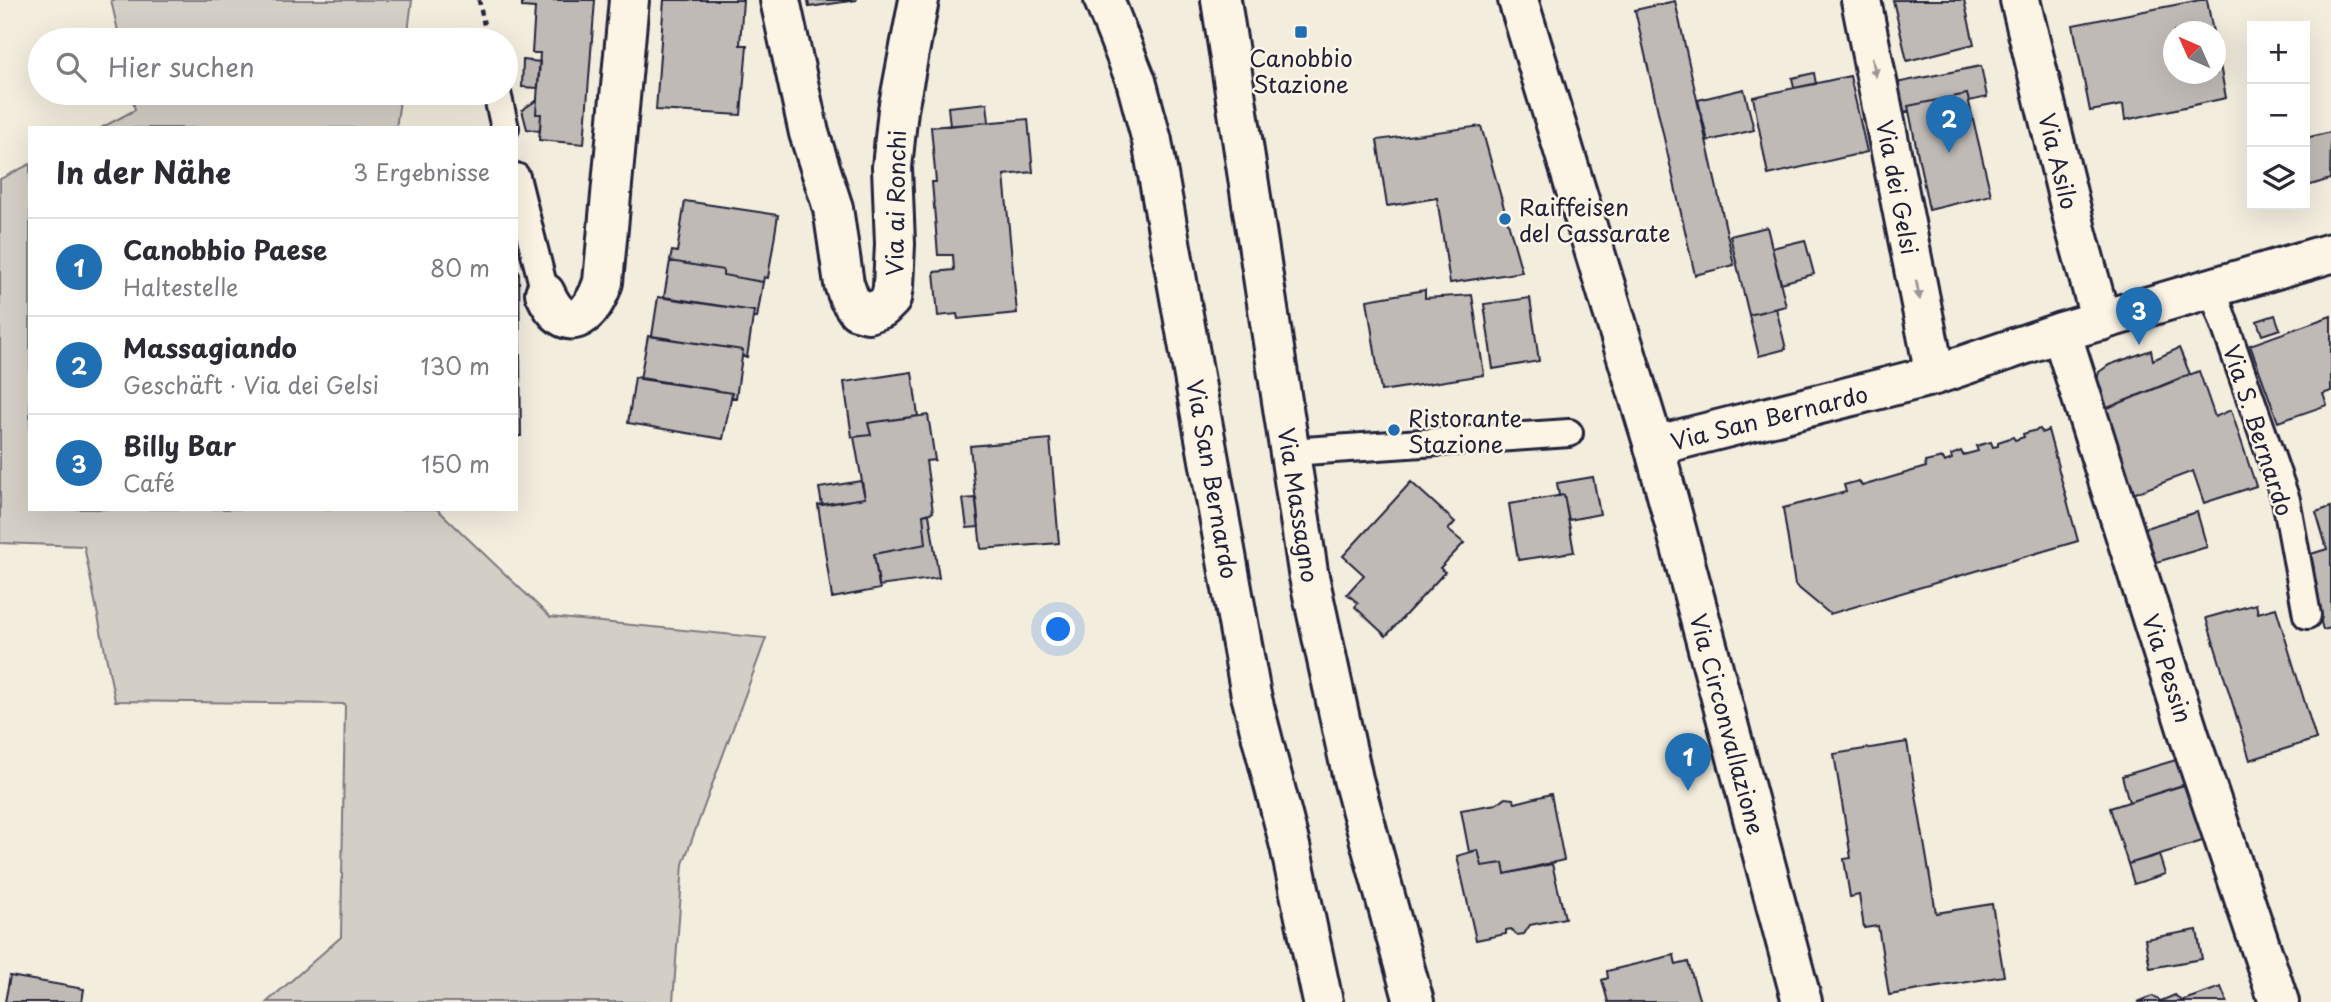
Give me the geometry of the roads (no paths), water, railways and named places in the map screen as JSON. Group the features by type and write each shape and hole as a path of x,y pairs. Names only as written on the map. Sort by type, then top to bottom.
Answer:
{"street":[{"path":"545,293 553,311 569,320 590,309 598,298 603,282 629,0"},
{"name":"Via ai Ronchi","path":"780,0 809,133 833,208 844,284 857,310 868,313 882,308 891,299 893,287 895,244 892,167 898,110 919,0"},
{"name":"Via San Bernardo","path":"1104,0 1136,81 1152,141 1251,695 1290,846 1323,1002"},
{"name":"Via Massagno","path":"1222,0 1308,572 1353,779 1414,1002"},
{"name":"Via San Bernardo","path":"1518,0 1654,446 1935,375 2061,332 2331,253"},
{"name":"Via dei Gelsi","path":"1861,0 1935,375"},
{"name":"Via Asilo","path":"2020,0 2101,321"},
{"name":"Via Pessin","path":"2061,332 2190,738 2279,1002"},
{"name":"Via Circonvallazione","path":"1654,446 1802,1002"}],"lane":[{"path":"500,105 505,126"},
{"path":"518,185 545,293"},
{"name":"Via S. Bernardo","path":"2211,288 2286,499 2307,615"},
{"path":"1290,452 1569,433"}],"place":[{"name":"Canobbio Stazione","path":"1301,32"},
{"name":"Massagiando","path":"1949,153"},
{"name":"Raiffeisen del Cassarate","path":"1505,219"},
{"name":"Billy Bar","path":"2139,345"},
{"name":"Ristorante Stazione","path":"1394,430"},
{"name":"Canobbio Paese","path":"1688,791"}]}
